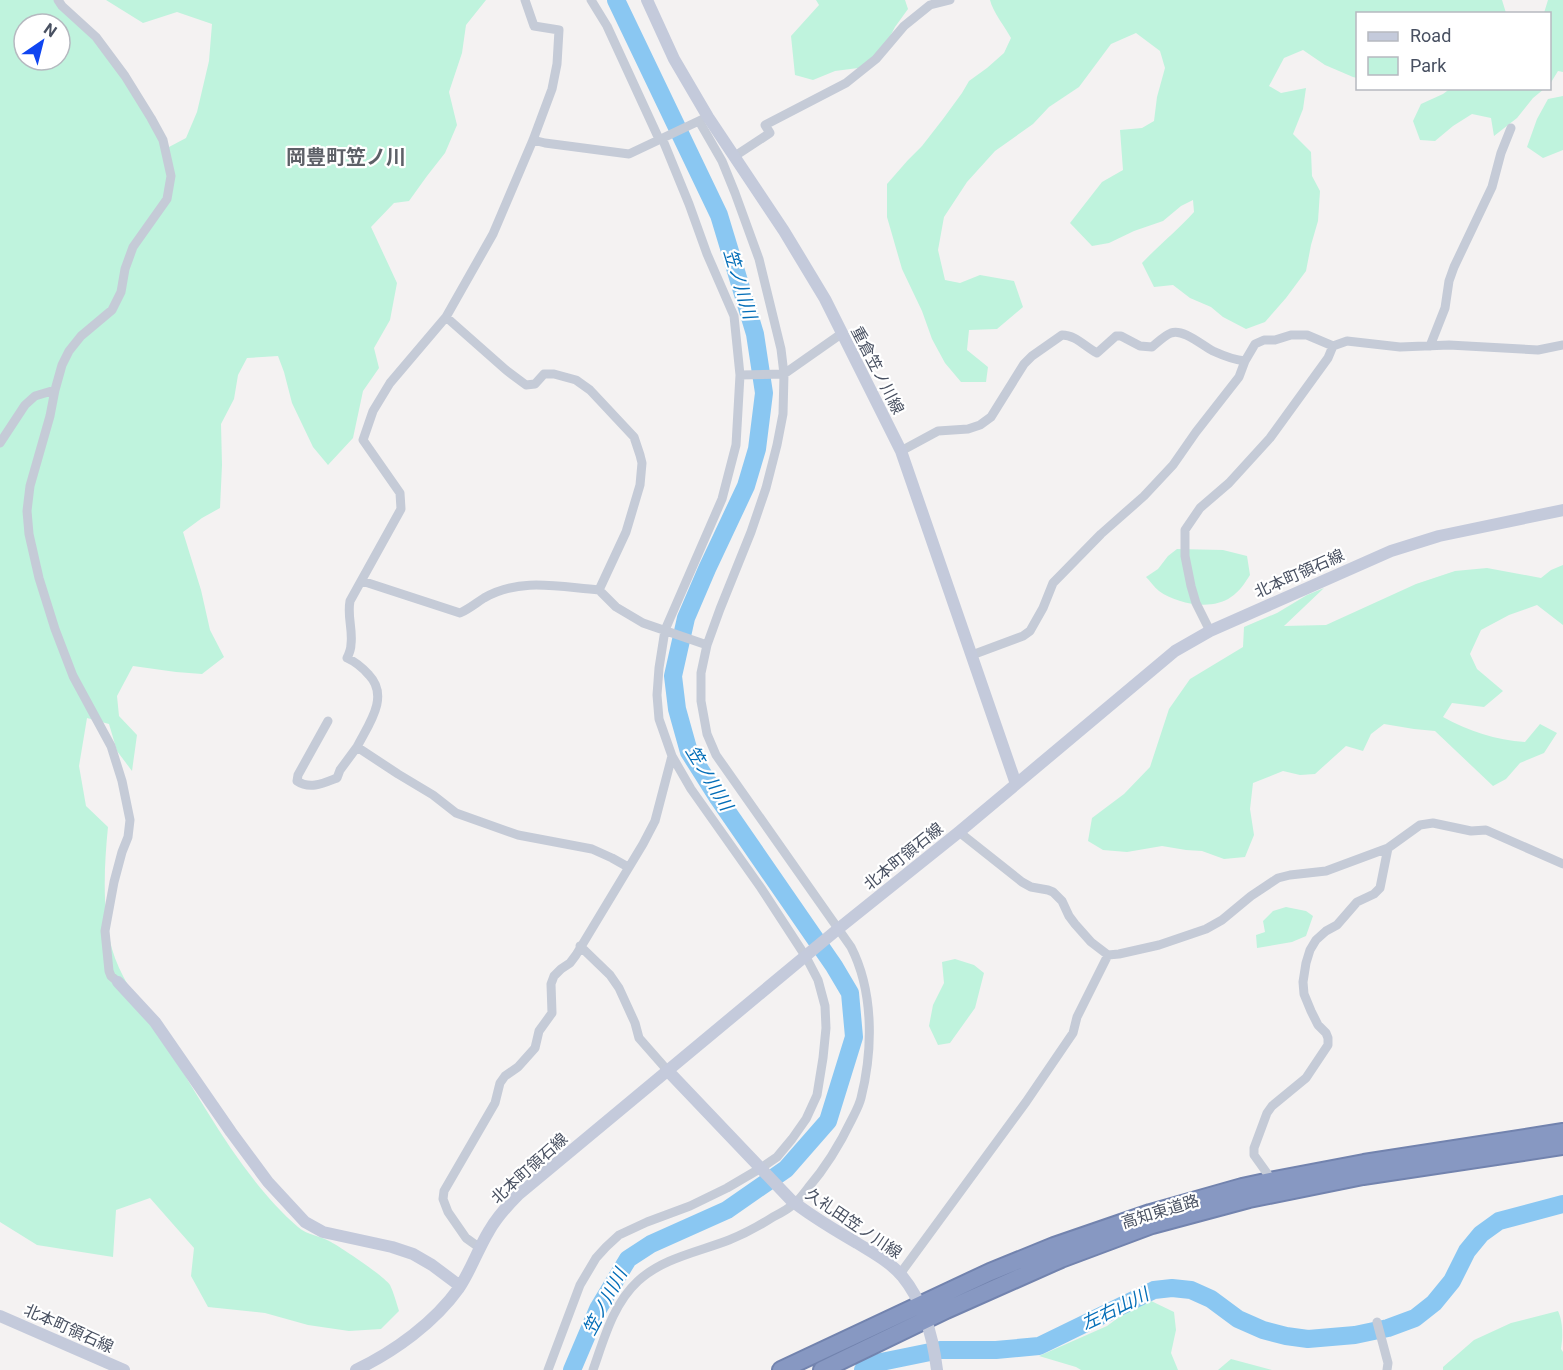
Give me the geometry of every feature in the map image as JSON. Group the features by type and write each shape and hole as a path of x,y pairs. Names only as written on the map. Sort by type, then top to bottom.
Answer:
{"highway":[{"name":"高知東道路","path":"822,1370 990,1272 1054,1246 1150,1213 1270,1181 1364,1163 1563,1132"},
{"name":"高知東道路","path":"781,1370 845,1339 923,1313 946,1310 1061,1260 1152,1225 1249,1199 1363,1176 1563,1146"}],"main road":[{"name":"重倉笠ノ川線","path":"647,0 700,120 735,156 790,240 825,299 901,451 1016,784"},
{"name":"北本町領石線","path":"356,1370 396,1347 424,1326 440,1310 460,1286 490,1229 503,1210 518,1195 959,832 1174,651 1210,631 1391,551 1439,536 1563,510"},
{"path":"118,982 155,1022 268,1182 305,1222 323,1232 392,1246 413,1254 460,1286"},
{"name":"久礼田笠ノ川線","path":"668,1071 793,1202 872,1252 900,1275 912,1290 923,1313 932,1339 937,1365"},
{"name":"北本町領石線","path":"0,1316 124,1370"}],"street":[{"path":"58,0 96,37 125,76 163,140 171,176 166,199 133,248 125,269 121,292 112,310 81,336 69,351 62,365 30,486 27,511 29,534 39,578 55,629 78,686 111,746 123,781 130,820 128,837 114,882 105,931 109,971 118,982"},
{"path":"328,721 298,775 297,781 300,783 309,786 317,785 337,778 340,770 357,747 377,704 379,694 377,683 357,663 347,658 351,646 348,611 351,601 401,509 400,493 363,440 373,411 390,383 446,317 493,234 552,89 557,64 559,30 534,26 525,0"},
{"path":"548,1370 580,1285 596,1258 606,1247 619,1235 690,1206 762,1170 792,1139 806,1119 817,1095 824,1058 826,1028 825,1006 818,980 807,956 691,789 672,756 659,719 657,695 659,668 669,631 722,499 736,445 742,375 734,316 707,254 663,138 608,26 591,0"},
{"path":"735,156 770,133 765,125 846,83 876,59 904,26 930,5 950,0"},
{"path":"533,140 629,154 700,120 722,161 735,192 759,259 781,349 783,414 766,488 751,532 705,645 700,701 707,734 716,755 857,958 866,991 868,1019 868,1060 860,1101 844,1136 822,1172 793,1202 772,1218 730,1240 691,1252 666,1263 640,1279 628,1291 619,1306 593,1370"},
{"path":"1430,346 1445,309 1449,281 1454,267 1492,187 1501,153 1511,129"},
{"path":"446,317 526,385 535,384 544,374 554,374 576,380 590,390 634,437 642,463 640,486 626,532 599,590"},
{"path":"901,451 938,431 968,429 980,425 990,417 1024,364 1062,335 1068,335 1097,353 1116,336 1121,336 1140,346 1152,347 1171,333 1181,333 1211,350 1235,360 1245,361"},
{"path":"742,375 782,374 841,334"},
{"path":"972,655 1023,636 1030,631 1053,583 1173,465 1239,377 1255,344 1291,335 1307,335 1333,346 1347,341 1400,347 1449,345 1539,350 1563,345"},
{"path":"1210,631 1196,603 1191,586 1185,556 1185,530 1200,508 1229,483 1270,438 1328,358 1333,346"},
{"path":"0,442 25,405 35,396 55,390"},
{"path":"362,581 460,613 485,597 509,588 532,584 599,590 615,607 643,623 705,645"},
{"path":"357,747 434,795 456,813 518,835 592,849 628,867"},
{"path":"480,1248 466,1238 448,1212 443,1199 444,1191 495,1103 501,1083 535,1048 539,1031 552,1013 551,984 554,976 576,956 655,821 672,756"},
{"path":"959,832 1022,882 1031,887 1053,892 1062,901 1075,924 1091,942 1108,955 1159,945 1206,928 1222,920 1251,896 1278,878 1326,871 1388,848 1420,825 1433,824 1471,831 1486,830 1563,864"},
{"path":"1270,1181 1254,1155 1254,1148 1267,1113 1272,1106 1306,1078 1328,1045 1326,1033 1318,1025 1304,994 1303,982 1310,950 1316,940 1337,925 1357,902 1374,894 1380,888 1388,848"},
{"path":"580,946 610,975 619,988 639,1038 668,1071"},
{"path":"900,1275 1073,1033 1077,1017 1108,955"},
{"path":"1378,1327 1388,1363 1387,1370"}],"green space":[{"path":"0,0 56,0 67,12 12,12 12,72 72,72 72,17 133,83 169,147 186,138 197,112 209,61 212,24 177,12 143,23 106,0 486,0 466,25 462,53 449,92 457,125 445,153 409,201 394,203 371,227 397,283 390,320 374,348 379,368 363,391 353,438 328,465 313,447 292,403 278,356 247,358 238,375 234,399 221,424 220,508 183,532 201,590 210,630 224,657 202,674 133,666 117,696 119,716 137,735 132,771 117,751 109,724 87,718 79,766 86,806 108,827 105,904 112,949 128,985 224,1139 259,1187 302,1230 336,1245 386,1281 390,1285 399,1311 381,1329 349,1331 308,1325 265,1313 208,1307 191,1276 194,1248 150,1198 116,1210 113,1257 37,1245 0,1222"},
{"path":"816,0 905,0 908,9 884,48 866,67 835,71 813,80 795,75 791,36 819,5"},
{"path":"990,0 1502,0 1506,12 1356,12 1356,78 1325,65 1303,50 1284,58 1269,86 1281,93 1306,88 1303,109 1293,134 1311,152 1312,176 1320,191 1318,221 1306,271 1265,322 1246,329 1223,317 1211,307 1190,298 1173,285 1154,287 1142,263 1194,212 1193,200 1181,206 1163,221 1109,243 1092,246 1070,223 1102,182 1123,170 1120,130 1142,128 1154,121 1157,97 1165,68 1160,51 1136,33 1111,44 1079,87 1049,107 1033,124 995,151 967,182 944,217 938,250 945,280 960,283 980,275 1014,281 1023,307 997,329 969,330 967,350 988,367 986,382 961,382 945,363 932,339 922,311 902,269 887,217 887,184 922,146 969,81 1004,53 1011,38"},
{"path":"1548,0 1563,0 1563,72 1558,71 1551,82 1551,12 1544,12"},
{"path":"1448,90 1543,90 1517,118 1494,136 1491,118 1472,114 1435,141 1420,140 1413,121 1421,104"},
{"path":"1563,96 1563,150 1543,158 1527,147 1537,119 1548,99"},
{"path":"1177,549 1223,550 1247,556 1250,575 1237,593 1214,604 1195,604 1166,596 1146,577 1158,569"},
{"path":"1563,565 1563,625 1537,605 1509,615 1481,630 1470,654 1477,669 1503,691 1484,707 1452,703 1443,717 1482,734 1514,741 1525,742 1540,724 1557,733 1544,753 1520,763 1506,779 1493,786 1435,731 1384,724 1371,734 1363,751 1346,746 1315,774 1300,775 1283,771 1253,783 1250,809 1254,835 1245,857 1224,859 1202,851 1162,846 1127,852 1103,850 1088,841 1092,818 1124,794 1150,767 1169,709 1190,679 1243,647 1244,627 1277,613 1307,595 1324,588 1284,626 1326,625 1416,584 1455,571 1487,568 1541,578 1551,570"},
{"path":"1286,907 1306,911 1313,916 1306,936 1292,942 1257,948 1256,935 1265,932 1263,921 1273,911"},
{"path":"955,959 974,965 984,973 975,1008 950,1043 938,1045 929,1026 933,1005 944,983 942,962"},
{"path":"1145,1298 1174,1312 1176,1330 1171,1353 1178,1370 1081,1370 1039,1356 1107,1326"},
{"path":"1558,1311 1562,1329 1563,1370 1443,1370 1443,1367 1474,1340 1511,1323"},
{"path":"1231,1359 1272,1370 1218,1370"}],"waterway":[{"name":"笠ノ川川","path":"572,1370 598,1309 628,1259 651,1244 727,1210 786,1169 828,1121 854,1037 850,993 689,752 677,709 673,676 686,618 746,486 757,449 764,393 755,334 719,215 616,0"},
{"name":"左右山川","path":"863,1370 881,1362 940,1350 996,1350 1039,1346 1154,1290 1172,1288 1191,1290 1211,1299 1238,1319 1263,1330 1286,1336 1308,1339 1355,1335 1388,1328 1415,1318 1434,1303 1452,1281 1467,1251 1481,1234 1499,1221 1563,1204"}],"district":[{"name":"岡豊町笠ノ川","path":"346,157"}]}
